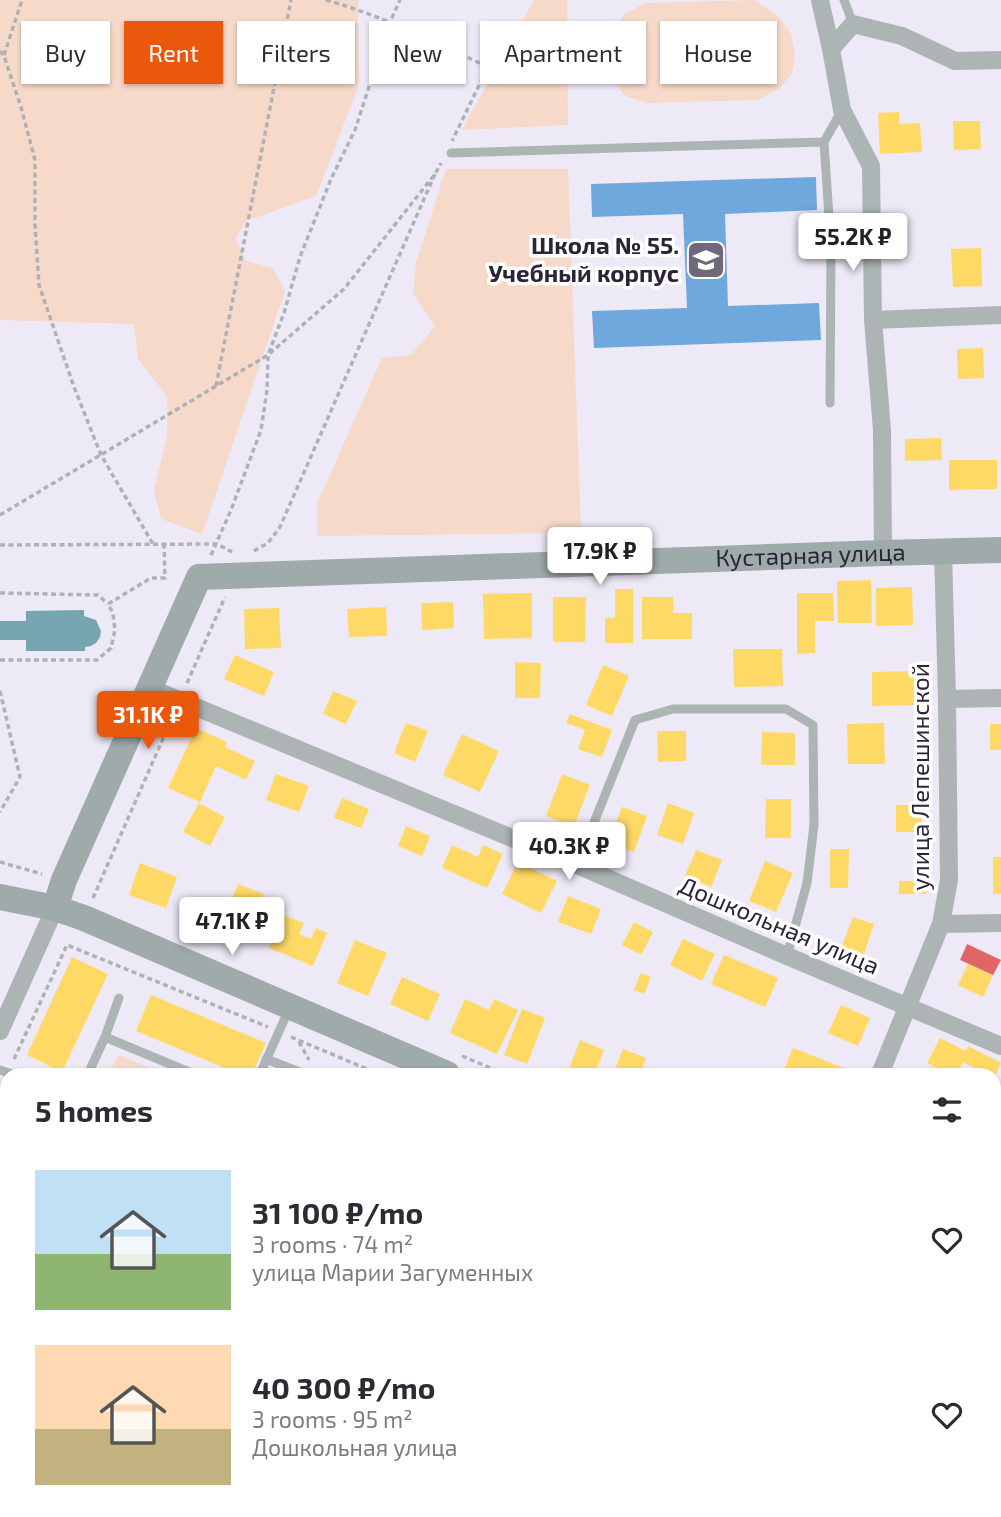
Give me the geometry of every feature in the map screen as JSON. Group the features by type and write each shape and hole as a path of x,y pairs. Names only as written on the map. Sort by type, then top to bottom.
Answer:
{"street":[{"path":"820,0 842,110 871,166 873,320 882,430 883,553"},
{"path":"831,49 853,24 902,36 955,61 1001,60"},
{"path":"873,320 1001,315"},
{"name":"Кустарная улица","path":"199,577 1001,551"},
{"name":"улица Лепешинской","path":"883,1068 941,924 950,880 943,552"},
{"path":"0,1031 199,577"},
{"name":"Дошкольная улица","path":"149,688 577,864 1001,1046"},
{"path":"947,699 1001,698"},
{"path":"0,897 55,908 84,918 433,1068"},
{"path":"941,924 1001,923"}],"lane":[{"path":"844,0 853,24"},
{"path":"830,403 831,248 824,142 842,110"},
{"path":"449,152 824,142"},
{"path":"577,864 635,720 673,709 786,709 813,725 814,825 807,883 787,956"},
{"path":"91,1068 119,998"},
{"path":"262,1068 289,1007"},
{"path":"105,1037 180,1068"},
{"path":"266,1059 289,1068"}],"path":[{"path":"4,56 22,0"},
{"path":"216,386 291,0"},
{"path":"326,0 359,9 388,21"},
{"path":"390,21 400,0"},
{"path":"0,51 21,107 35,160 39,285 101,455 153,544"},
{"path":"449,152 488,66 466,56"},
{"path":"199,577 217,544 261,430 267,390 268,355 284,313 300,257 331,179 355,130 370,84"},
{"path":"92,899 234,576 244,557 268,543 280,527 441,162"},
{"path":"0,515 268,355 344,289 435,174"},
{"path":"108,604 151,578 165,578 164,544"},
{"path":"0,593 98,595 113,613 115,630 111,648 97,660 0,660"},
{"path":"0,691 20,777 0,812"},
{"path":"0,862 64,880"},
{"path":"9,1068 67,945 365,1068"}],"shaded area":[{"path":"0,0 358,0 359,85 316,196 246,221 235,239 246,261 273,268 285,291 202,534 161,519 154,490 167,437 167,396 138,359 134,324 0,320"},
{"path":"534,0 567,0 567,21 522,21"},
{"path":"755,0 779,17 791,33 795,54 792,73 779,89 757,100 647,103 626,96 615,84 646,84 646,21 620,21 624,15 645,3"},
{"path":"487,84 568,84 568,125 462,130"},
{"path":"446,169 568,169 581,533 317,536 317,504 382,358 411,355 435,326 413,294 416,263"},
{"path":"118,1055 150,1068 112,1068"}],"building: Homes":[{"path":"899,112 899,124 920,123 922,152 880,154 878,113"},
{"path":"953,121 980,121 981,149 954,150"},
{"path":"981,248 982,286 953,287 951,249"},
{"path":"983,348 984,378 958,379 957,349"},
{"path":"941,438 942,460 905,461 905,439"},
{"path":"949,460 997,460 997,489 949,490"},
{"path":"871,580 872,623 838,623 837,581"},
{"path":"912,587 913,625 876,626 876,588"},
{"path":"615,589 633,589 633,643 605,643 605,618 615,618"},
{"path":"532,593 532,638 484,639 483,594"},
{"path":"797,593 833,593 834,621 815,621 815,653 797,654"},
{"path":"553,597 586,597 585,642 553,642"},
{"path":"642,597 673,597 673,613 692,613 692,639 642,639"},
{"path":"453,602 454,628 422,630 421,603"},
{"path":"386,607 387,636 349,637 347,609"},
{"path":"279,608 281,648 245,649 244,609"},
{"path":"733,649 782,649 783,686 734,687"},
{"path":"235,655 274,672 264,696 224,679"},
{"path":"515,662 541,663 540,698 515,698"},
{"path":"603,665 629,676 612,716 586,705"},
{"path":"917,671 918,705 872,706 872,672"},
{"path":"333,691 357,701 346,724 323,714"},
{"path":"570,714 612,730 602,757 578,749 585,730 566,723"},
{"path":"406,723 428,731 415,762 394,753"},
{"path":"884,723 885,764 848,764 847,724"},
{"path":"990,724 1001,724 1001,750 990,750"},
{"path":"196,728 227,742 225,747 255,761 246,780 216,766 200,802 168,788"},
{"path":"657,731 686,731 686,761 658,762"},
{"path":"762,732 795,733 795,765 761,765"},
{"path":"462,734 499,751 480,792 443,775"},
{"path":"276,774 309,786 299,812 266,800"},
{"path":"562,774 590,785 574,826 546,816"},
{"path":"342,798 369,809 361,828 334,818"},
{"path":"766,799 791,799 791,838 765,838"},
{"path":"199,803 225,817 210,846 183,832"},
{"path":"668,803 694,813 683,844 657,835"},
{"path":"896,805 922,805 922,832 896,832"},
{"path":"622,807 647,816 634,852 609,843"},
{"path":"406,826 430,836 422,856 398,846"},
{"path":"452,845 478,857 483,845 503,854 487,888 442,868"},
{"path":"830,849 849,849 848,888 830,888"},
{"path":"696,850 722,860 711,887 685,876"},
{"path":"993,857 1001,857 1001,894 993,894"},
{"path":"765,861 793,873 776,912 749,901"},
{"path":"518,862 557,881 541,913 502,894"},
{"path":"140,863 177,877 166,908 129,895"},
{"path":"899,881 926,881 926,894 899,894"},
{"path":"238,884 264,894 245,943 219,932"},
{"path":"568,896 601,909 591,934 558,922"},
{"path":"283,915 304,923 299,934 311,939 316,928 327,933 313,966 269,948"},
{"path":"853,917 874,924 864,954 842,946"},
{"path":"634,922 653,932 641,955 622,945"},
{"path":"683,939 715,954 702,981 670,965"},
{"path":"355,940 387,953 368,996 337,983"},
{"path":"724,955 778,978 765,1007 711,984"},
{"path":"72,957 108,974 64,1068 54,1068 27,1055"},
{"path":"968,964 993,975 983,997 958,985"},
{"path":"641,973 651,977 644,994 634,990"},
{"path":"402,977 440,994 428,1021 390,1004"},
{"path":"151,995 266,1043 255,1068 225,1068 136,1031"},
{"path":"465,999 489,1010 494,999 518,1010 497,1054 450,1033"},
{"path":"841,1005 870,1018 858,1046 828,1033"},
{"path":"522,1009 545,1018 527,1064 504,1055"},
{"path":"940,1038 966,1051 968,1046 1001,1063 999,1068 975,1068 963,1062 960,1068 937,1068 927,1063"},
{"path":"580,1040 604,1050 597,1068 569,1068"},
{"path":"793,1048 844,1068 785,1068"},
{"path":"623,1049 646,1058 642,1068 615,1068"}],"building: Shops":[{"path":"967,944 1001,960 993,975 960,960"}],"building: Schools":[{"name":"Школа № 55. Учебный корпус","path":"816,177 817,210 725,214 728,306 819,303 821,340 594,348 592,311 687,308 683,214 592,217 591,184"}],"building: Public":[{"path":"84,610 84,616 96,620 101,631 96,643 85,647 85,651 26,651 26,640 0,640 0,621 26,621 26,611"}],"place":[{"name":"Школа № 55. Учебный корпус","path":"706,260"}]}
